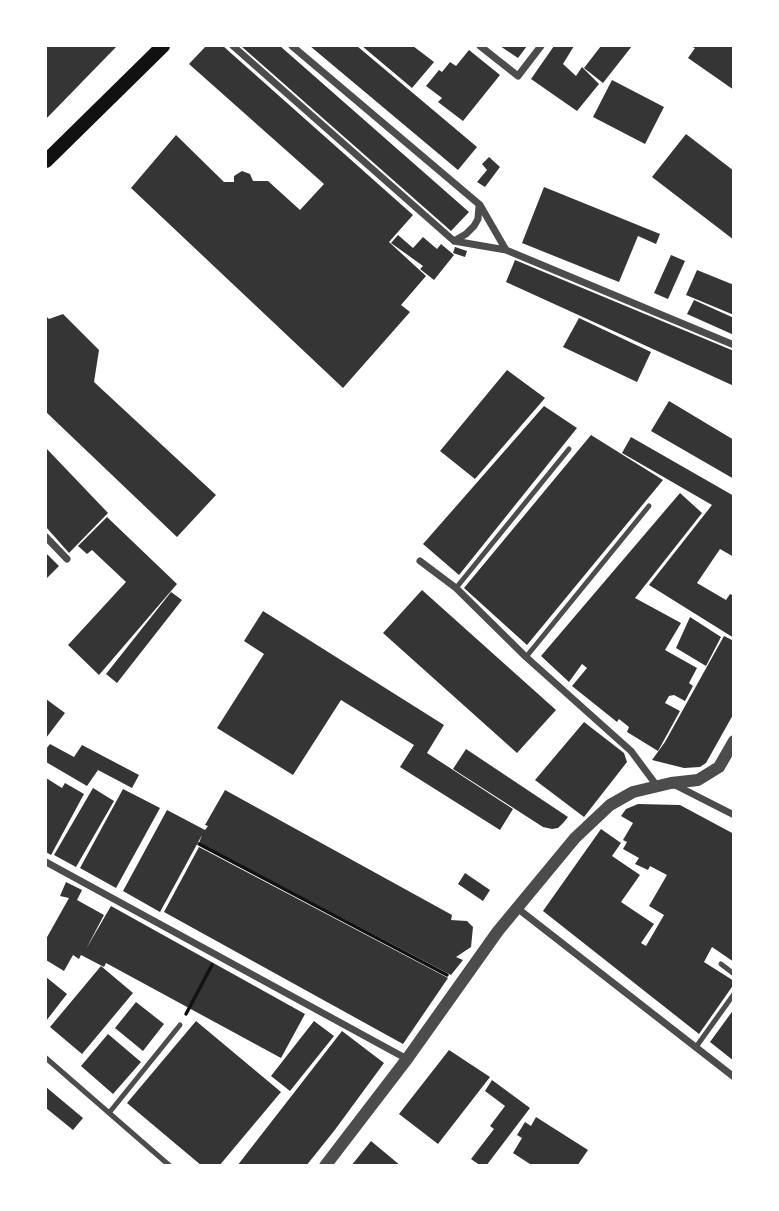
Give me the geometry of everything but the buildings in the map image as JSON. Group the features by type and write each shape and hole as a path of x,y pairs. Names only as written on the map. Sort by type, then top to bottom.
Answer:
{"main road":[{"path":"46,161 163,46"}],"street":[{"path":"233,46 454,241 506,250 733,345"},
{"path":"292,46 480,205 506,250"},
{"path":"480,46 518,76 541,46"},
{"path":"454,241 474,226 480,205"},
{"path":"46,537 66,559"},
{"path":"420,561 456,588 526,657 631,751 657,786"},
{"path":"325,1166 517,908 575,838 610,805 633,792 698,780 719,767 733,741"},
{"path":"671,783 733,815"},
{"path":"46,862 407,1059"},
{"path":"517,908 733,1077"}],"lane":[{"path":"456,588 569,449"},
{"path":"526,657 649,506"},
{"path":"721,964 733,974"},
{"path":"696,1047 733,994"},
{"path":"108,1112 180,1025"},
{"path":"46,1058 170,1166"}],"path":[{"path":"199,845 462,983"},
{"path":"180,1025 217,956"}]}
